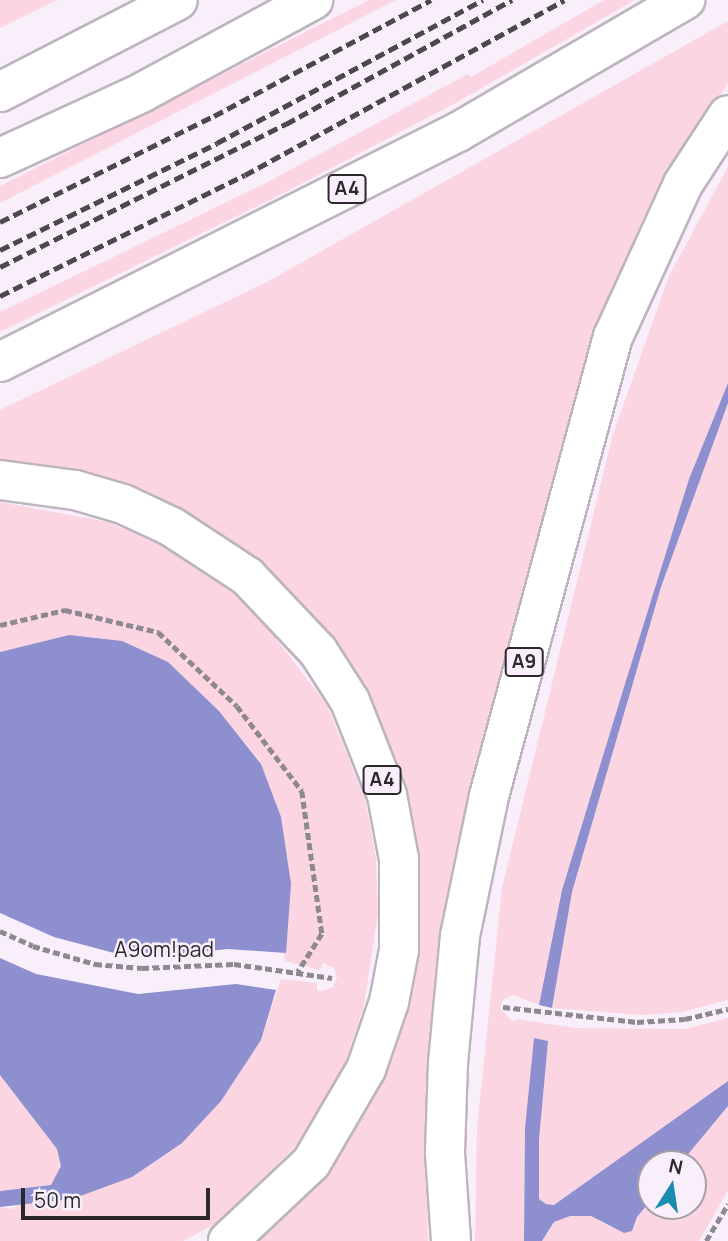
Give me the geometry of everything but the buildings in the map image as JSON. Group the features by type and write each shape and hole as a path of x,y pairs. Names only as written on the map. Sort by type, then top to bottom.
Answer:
{"highway":[{"path":"0,92 178,0"},
{"path":"0,158 141,93 313,0"},
{"name":"A4","path":"0,362 458,132 685,0"},
{"name":"A9","path":"451,1241 445,1152 449,1050 460,936 489,796 613,337 683,184 728,115"},
{"name":"A4","path":"0,480 75,490 123,504 172,527 247,576 318,651 350,701 387,795 399,859 399,950 389,1002 366,1069 311,1163 228,1241"}],"path":[{"path":"0,625 65,610 158,632 237,706 302,791 322,934 298,972"},
{"name":"A9om!pad","path":"0,930 33,946 95,964 142,968 234,964 332,978"},
{"path":"503,1007 637,1022 685,1019 728,1009"},
{"path":"706,1241 728,1205"}],"shaded area":[{"path":"0,0 57,0 0,28"},
{"path":"369,0 396,0 0,203 0,186"},
{"path":"604,0 635,0 452,105 276,197 0,332 0,312 266,183 468,74 471,77"},
{"path":"728,21 728,83 642,220 598,328 562,446 460,857 427,1152 428,1241 248,1241 320,1171 412,873 273,583 0,467 0,410 267,282"},
{"path":"728,167 728,383 689,479 562,890 539,1005 513,995 503,1000 500,1008 513,1022 517,1019 575,1028 685,1029 728,1018 728,1081 554,1205 546,1204 539,1200 539,1140 548,1041 534,1039 525,1128 524,1241 475,1241 477,1128 502,888 613,434 669,276"},
{"path":"728,403 728,1000 682,1012 641,1015 552,1008 572,892 661,587"},
{"path":"0,502 108,522 163,546 214,577 257,614 327,705 365,799 376,858 378,913 364,1005 346,1061 323,1107 292,1150 215,1224 183,1241 0,1241 0,1207 12,1209 221,1101 261,1040 281,979 317,983 317,991 322,991 333,987 337,977 334,968 323,963 320,970 285,961 261,763 219,711 168,662 69,635 0,652"},
{"path":"0,1075 57,1149 62,1166 51,1185 0,1191"},
{"path":"728,1106 728,1190 699,1241 542,1241 554,1222 570,1216 591,1216 610,1227 632,1231 637,1217 637,1220 707,1220 707,1150 692,1150"}],"water":[{"path":"728,383 728,403 661,587 572,892 552,1008 539,1005 562,890 689,479"},
{"path":"69,635 122,641 168,662 219,711 261,764 281,817 291,884 286,953 228,949 152,957 114,953 54,937 0,913 0,652"},
{"path":"0,958 36,974 138,994 236,984 276,990 261,1040 221,1101 182,1143 132,1177 72,1199 0,1207 0,1191 51,1185 61,1166 57,1149 0,1075"},
{"path":"534,1038 548,1041 539,1140 539,1199 546,1204 554,1205 728,1081 728,1106 692,1150 637,1150 637,1217 632,1231 624,1233 591,1216 570,1216 554,1222 542,1241 524,1241 525,1128"}],"railway":[{"path":"0,222 214,116 431,0"},
{"path":"0,250 217,143 483,0"},
{"path":"0,267 286,124 512,0"},
{"path":"0,296 245,175 564,0"}]}
